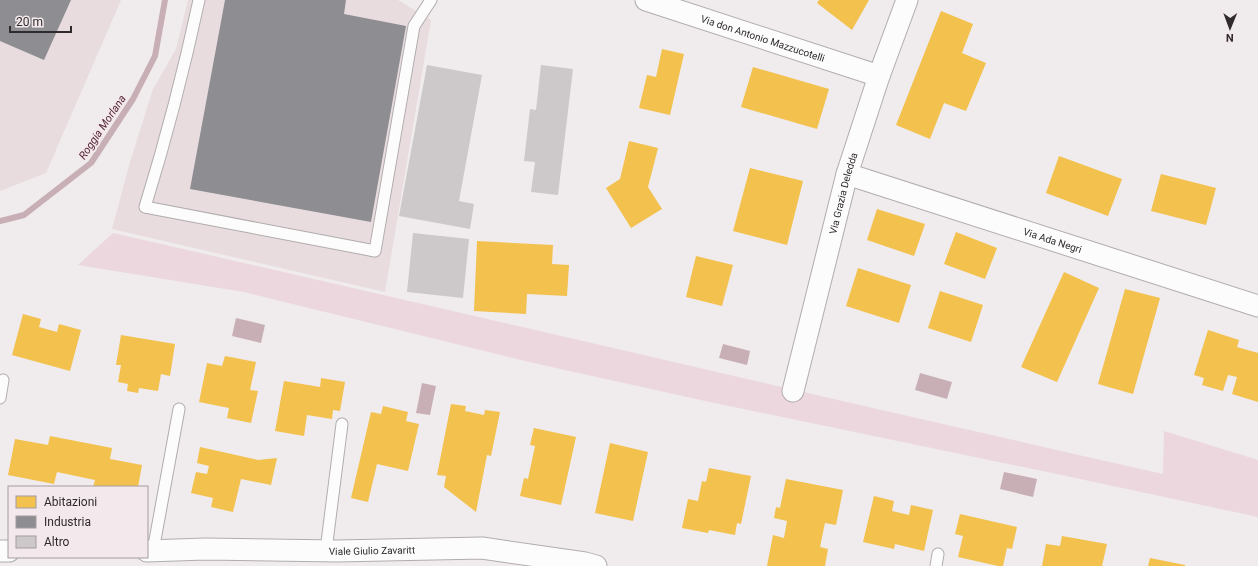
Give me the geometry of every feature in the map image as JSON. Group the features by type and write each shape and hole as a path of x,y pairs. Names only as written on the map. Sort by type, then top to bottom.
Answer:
{"street":[{"name":"Via don Antonio Mazzucotelli","path":"646,0 880,76"},
{"name":"Via Grazia Deledda","path":"794,391 847,174 907,0"},
{"name":"Via Ada Negri","path":"847,174 1258,306"},
{"name":"Viale Giulio Zavaritt","path":"150,551 205,549 326,550 482,548 585,563 596,566"}],"lane":[{"path":"199,0 163,150 145,207 375,251 414,26 431,0"},
{"path":"0,398 3,380"},
{"path":"150,551 179,409"},
{"path":"326,550 342,424"},
{"path":"936,566 938,554"}],"shaded area":[{"path":"0,0 121,0 46,173 0,191"},
{"path":"188,0 398,0 431,20 385,292 112,229 130,162 153,89 176,49"},
{"path":"113,233 1163,474 1164,431 1258,460 1258,517 710,402 538,364 244,292 78,265"},
{"path":"236,318 265,325 261,343 232,336"},
{"path":"723,344 750,351 747,365 719,358"},
{"path":"920,373 952,382 947,399 915,390"},
{"path":"422,383 436,386 430,415 416,413"},
{"path":"1004,472 1037,479 1033,497 1000,489"}],"building: Abitazioni":[{"path":"819,0 869,0 852,30 817,3"},
{"path":"941,11 973,24 962,53 986,63 966,111 944,103 930,139 896,125"},
{"path":"662,49 684,54 670,115 639,108 647,75 656,77"},
{"path":"753,67 829,89 817,129 741,107"},
{"path":"629,141 658,148 648,187 662,209 631,228 606,188 620,179"},
{"path":"1059,156 1122,179 1108,216 1046,193"},
{"path":"750,168 803,181 787,245 733,231"},
{"path":"1161,174 1216,188 1206,225 1151,211"},
{"path":"877,209 925,224 914,256 867,240"},
{"path":"956,232 997,248 985,279 944,264"},
{"path":"477,241 553,245 552,264 569,265 567,296 527,294 526,314 474,311"},
{"path":"696,256 733,265 722,306 686,297"},
{"path":"858,268 911,285 899,323 846,306"},
{"path":"1064,272 1099,288 1057,382 1021,367"},
{"path":"1125,289 1160,298 1133,394 1098,384"},
{"path":"940,291 983,305 971,342 928,328"},
{"path":"23,314 41,319 39,327 57,332 59,324 81,330 70,371 12,355"},
{"path":"1208,330 1239,340 1237,347 1258,353 1258,402 1232,394 1237,377 1228,375 1223,391 1202,385 1204,378 1194,375"},
{"path":"121,335 175,344 170,376 161,374 158,391 139,388 138,393 127,391 128,384 118,382 121,365 116,365"},
{"path":"225,356 256,362 250,390 258,391 251,423 227,418 229,408 199,402 207,363 222,366"},
{"path":"321,378 345,382 340,411 333,410 332,419 307,415 304,436 275,431 284,381 320,387"},
{"path":"451,404 466,406 465,411 484,415 485,410 500,412 491,456 487,455 476,512 444,487 446,476 437,475"},
{"path":"383,406 408,412 406,421 419,424 408,471 377,464 368,502 351,498 371,412 381,414"},
{"path":"534,428 576,437 561,505 520,496 524,478 528,479 535,446 530,445"},
{"path":"50,436 112,448 110,459 142,465 138,486 93,486 95,480 57,472 54,484 8,475 15,439 48,445"},
{"path":"610,443 648,452 633,521 595,513"},
{"path":"200,447 258,460 277,458 271,485 241,479 233,512 211,507 213,498 191,493 196,472 207,474 209,466 197,463"},
{"path":"709,468 751,476 741,524 737,523 735,535 709,530 708,533 682,528 688,499 698,501 702,481 706,482"},
{"path":"786,479 843,490 836,525 825,523 820,547 828,549 825,566 767,566 773,535 784,538 787,521 774,518 776,507 780,508"},
{"path":"874,496 894,501 892,511 909,515 911,505 933,510 924,551 895,544 894,549 863,542"},
{"path":"960,514 1017,527 1012,549 1007,548 1003,566 958,557 963,536 955,534"},
{"path":"1062,536 1107,544 1102,566 1042,566 1046,544 1060,546"},
{"path":"1150,558 1185,565 1185,566 1148,566"}],"building: Industria":[{"path":"0,0 71,0 44,60 0,41"},
{"path":"225,0 346,0 344,14 406,26 371,222 190,189"}],"building: Altro":[{"path":"427,65 482,75 459,201 474,204 470,229 399,216"},
{"path":"541,65 573,69 558,195 531,192 535,162 524,161 530,109 536,110"},
{"path":"413,233 469,239 463,298 407,292"}],"waterway":[{"name":"Roggia Morlana","path":"0,221 24,215 91,163 133,99 155,56 165,0"}]}
